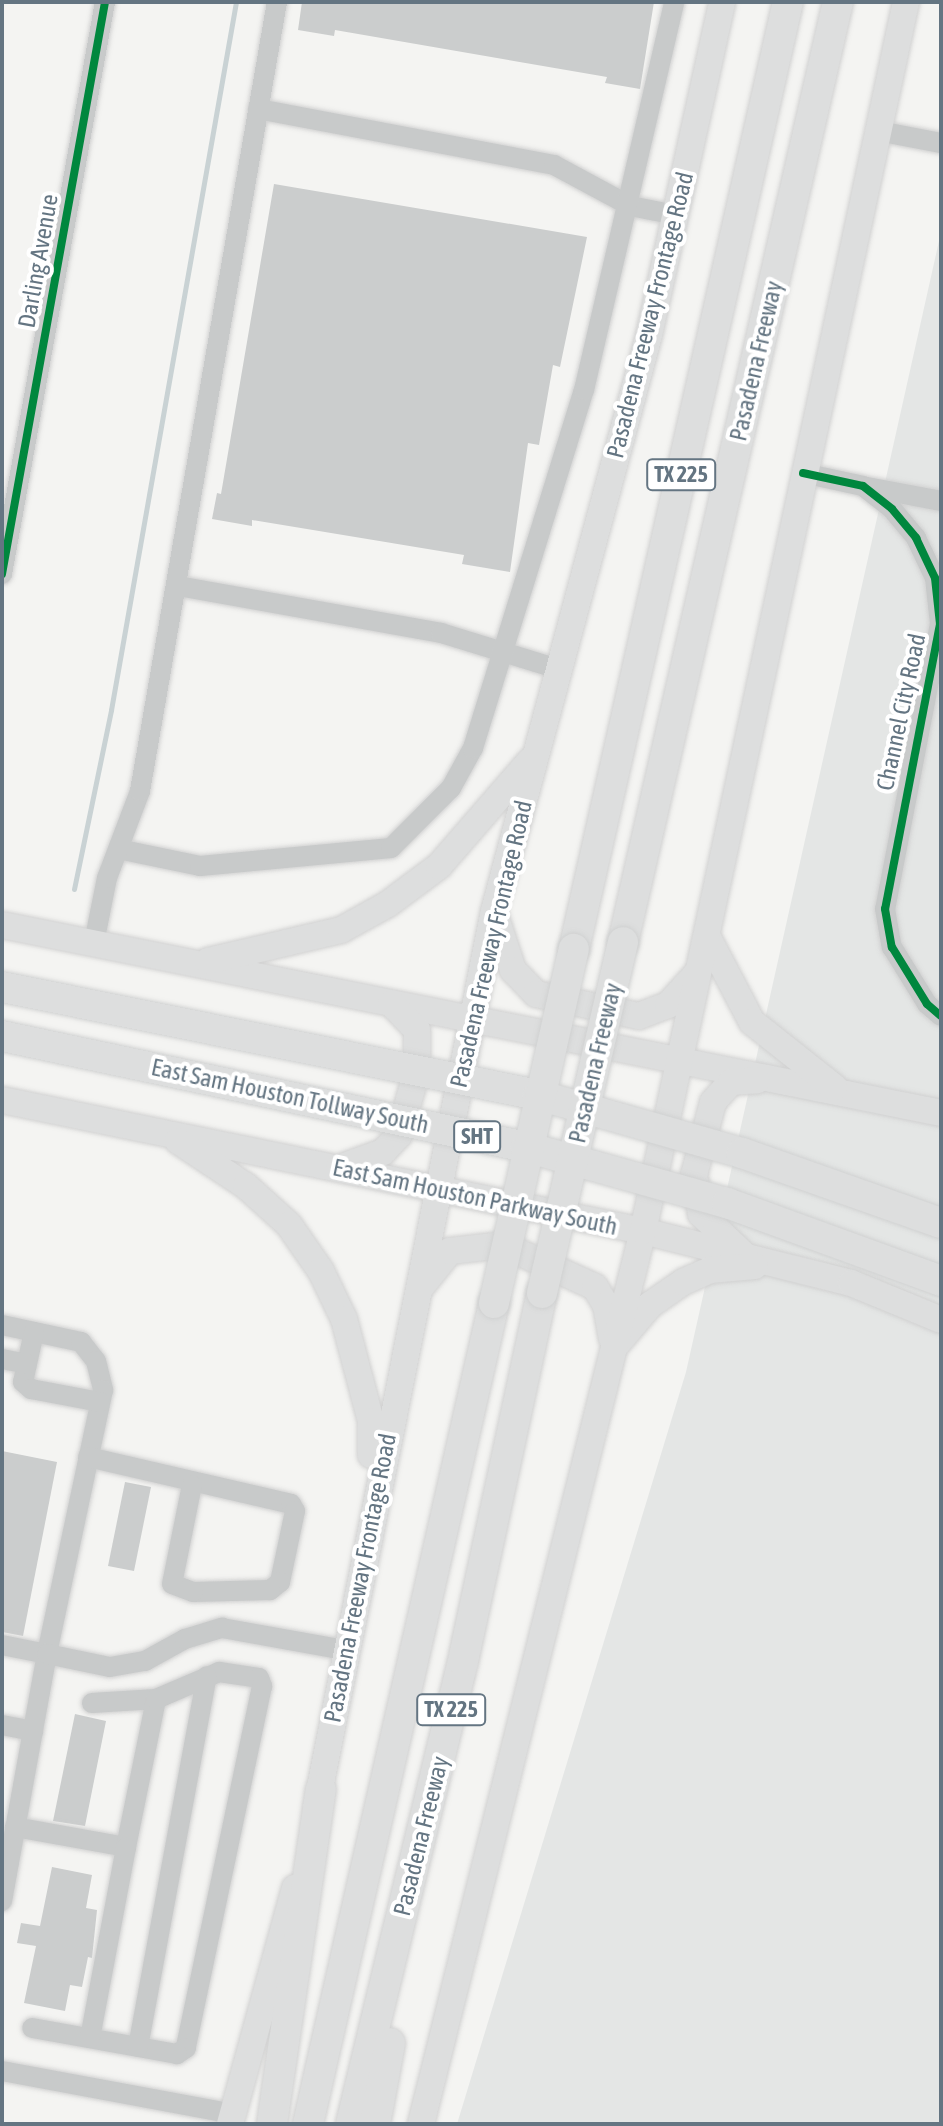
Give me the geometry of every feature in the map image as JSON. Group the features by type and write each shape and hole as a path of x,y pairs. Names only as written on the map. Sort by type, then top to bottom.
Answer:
{"highway":[{"name":"Pasadena Freeway","path":"308,2124 788,2"},
{"name":"Pasadena Freeway","path":"351,2124 463,1661 542,1293 838,2"},
{"name":"East Sam Houston Tollway South","path":"2,987 538,1095 742,1153 941,1223"},
{"name":"East Sam Houston Tollway South","path":"2,1036 526,1147 727,1203 941,1281"},
{"path":"375,2124 463,1661"},
{"path":"272,2124 321,1790"}],"main road":[{"name":"Pasadena Freeway Frontage Road","path":"232,2119 321,1790 344,1650 494,911 649,335 722,2"},
{"path":"421,2124 643,1231 906,2"},
{"path":"195,964 298,943 341,930 388,904 439,866 534,755"},
{"path":"494,911 513,970 536,994 639,1016 668,1005 699,969"},
{"path":"2,925 941,1113"},
{"path":"707,936 752,1022 841,1091"},
{"path":"339,1168 383,1152 399,1135 417,1071 417,1030 391,1003"},
{"path":"745,1257 701,1214 694,1175 713,1102 731,1082 772,1079"},
{"name":"East Sam Houston Parkway South","path":"2,1100 643,1231 851,1283 941,1320"},
{"path":"165,1132 246,1186 289,1225 321,1271 344,1319 371,1421 369,1526"},
{"path":"413,1303 443,1255 476,1245 503,1245 595,1287 606,1305 614,1349"},
{"path":"614,1349 650,1305 683,1282 710,1270 777,1265"}],"street":[{"name":"Darling Avenue","path":"2,574 105,2"},
{"path":"94,943 118,849 140,791 277,2"},
{"path":"118,849 200,866 391,848 451,788 473,748 584,390 630,206 674,2"},
{"path":"258,109 554,165 630,206 676,215"},
{"path":"878,131 941,143"},
{"path":"803,473 941,501"},
{"name":"Channel City Road","path":"863,486 916,538 935,578 940,624 885,909 892,947 927,1004 941,1016"},
{"path":"178,586 441,633 558,669"},
{"path":"2,1325 81,1342 96,1361 103,1390 47,1654 2,1901"},
{"path":"34,1332 23,1382 31,1389 100,1402"},
{"path":"2,1359 27,1364"},
{"path":"88,1457 192,1485 291,1504 295,1511 280,1582 270,1590 193,1592 172,1584 192,1485"},
{"path":"2,1645 110,1667 145,1661 185,1639 222,1628 344,1650"},
{"path":"32,2028 177,2054 186,2048 262,1686 259,1678 219,1672 156,1699 92,1703"},
{"path":"138,2047 207,1676"},
{"path":"90,2038 156,1699"},
{"path":"2,1725 33,1731"},
{"path":"15,1827 126,1847"},
{"path":"2,2071 232,2119"}],"shaded area":[{"path":"941,232 941,2124 457,2124 686,1372"}],"building":[{"path":"302,2 654,2 640,89 605,83 607,77 335,30 334,36 298,30"},
{"path":"274,184 587,237 560,367 553,365 539,445 528,443 510,572 462,564 464,555 252,520 252,526 212,519 217,493 221,494"},
{"path":"2,1451 57,1462 23,1636 2,1632"},
{"path":"125,1482 151,1487 134,1571 108,1566"},
{"path":"75,1714 106,1721 85,1826 53,1821"},
{"path":"52,1867 92,1875 86,1908 97,1910 92,1958 88,1957 82,1987 70,1985 65,2011 24,2003 36,1946 17,1943 21,1923 40,1926"}],"waterway":[{"path":"74,889 111,710 236,2"}],"cycle path":[{"path":"2,574 105,2"},
{"path":"803,473 863,486 892,509 916,538 935,578 940,624 885,909 892,947 927,1004 941,1016"}]}
